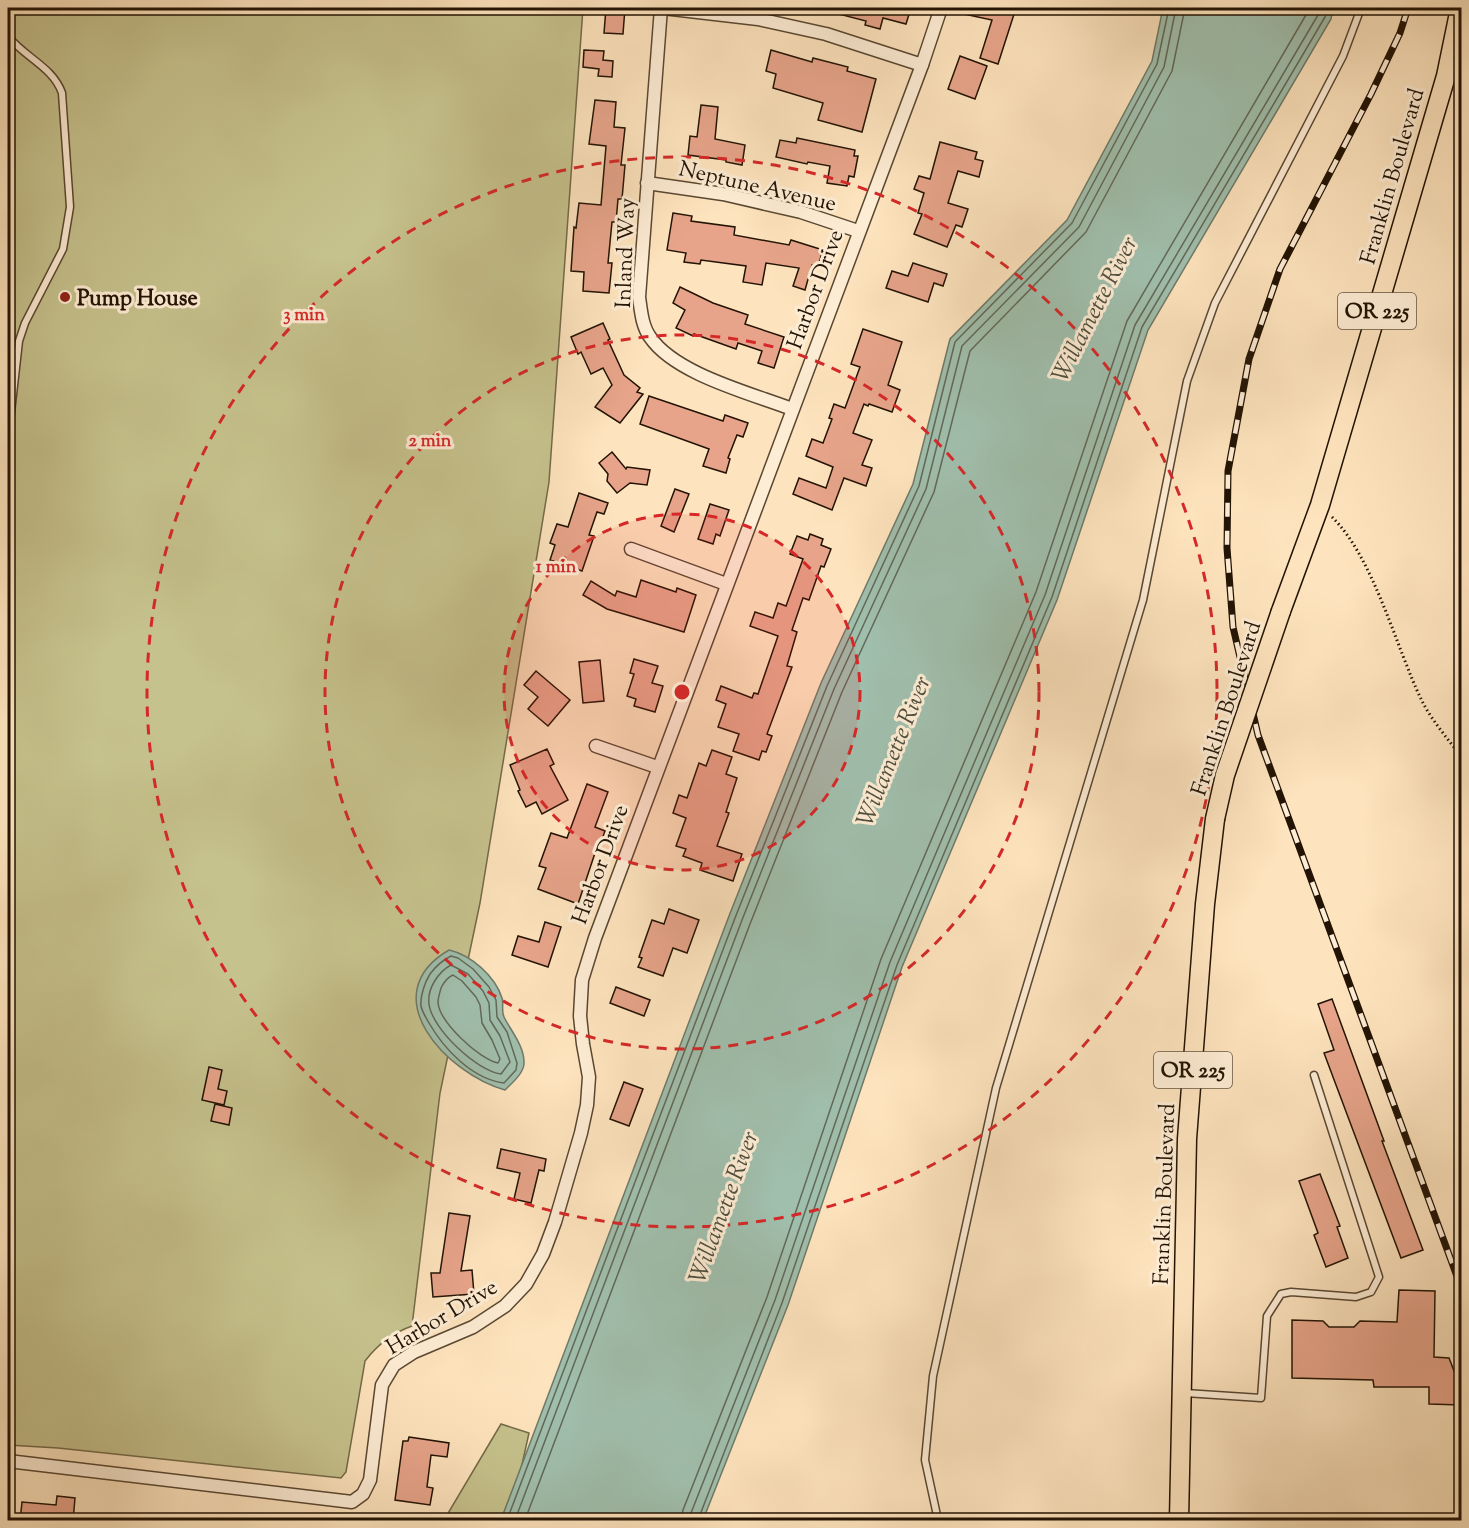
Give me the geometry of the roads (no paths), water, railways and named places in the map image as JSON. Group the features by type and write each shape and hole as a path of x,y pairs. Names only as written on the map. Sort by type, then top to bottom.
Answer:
{"main road":[{"name":"Franklin Boulevard","path":"1179,1521 1187,1139 1205,904 1215,819 1225,775 1320,505 1446,76 1461,8"}],"street":[{"path":"662,8 758,20 803,29 922,64"},
{"name":"Inland Way","path":"662,8 639,297 642,317 649,336 666,356 687,370 792,409"},
{"name":"Harbor Drive","path":"8,1461 352,1502 363,1494 370,1480 382,1385 394,1365 414,1352 473,1327 505,1306 526,1284 543,1254 555,1222 581,1133 590,1077 580,1016 582,980 595,938 941,8"},
{"name":"Neptune Avenue","path":"647,183 723,194 801,212 858,231"},
{"path":"631,549 726,584"},
{"path":"596,746 657,767"}],"lane":[{"path":"938,1521 925,1460 933,1376 996,1089 1143,600 1187,381 1215,303 1343,56 1361,8"},
{"path":"8,36 48,71 58,83 62,93 70,207 63,249 25,323 19,341 8,439"},
{"path":"8,364 14,383"},
{"path":"1181,1393 1261,1398 1267,1316 1281,1294 1291,1292 1356,1297 1371,1292 1379,1277 1314,1075"}],"water":[{"name":"Willamette River","path":"1163,8 1333,8 1331,19 1148,330 1057,600 902,967 788,1305 703,1520 501,1520 729,916 821,683 913,484 950,339 1067,220 1152,61"},
{"path":"449,950 474,962 488,974 499,990 503,1015 520,1045 524,1058 523,1068 519,1075 505,1090 461,1068 441,1051 426,1031 418,1010 417,989 427,968"}],"railway":[{"path":"1408,8 1400,33 1371,94 1280,269 1249,359 1228,471 1227,548 1233,627 1258,735 1462,1290"}],"place":[{"name":"Pump House","path":"65,297"}]}
